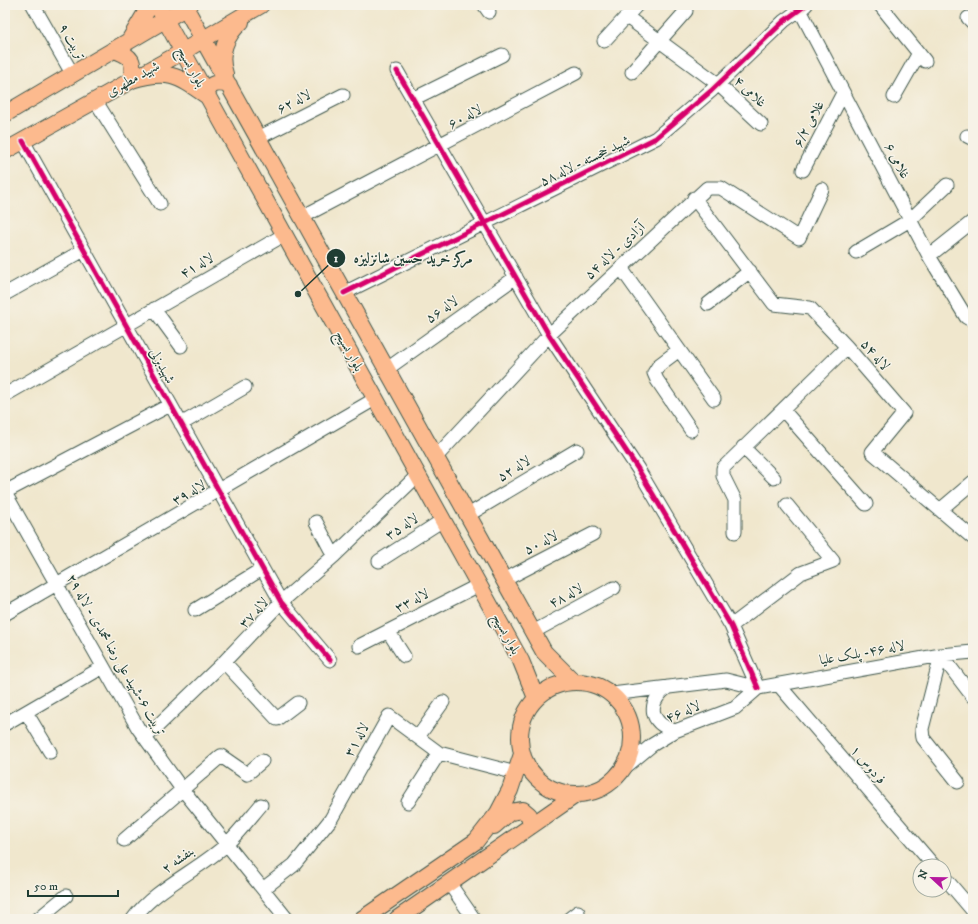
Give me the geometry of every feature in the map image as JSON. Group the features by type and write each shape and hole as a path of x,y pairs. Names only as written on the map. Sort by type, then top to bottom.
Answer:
{"main road":[{"path":"114,50 131,38 146,12 147,5"},
{"name":"بلوار بسیج","path":"157,5 522,661 536,698"},
{"path":"237,5 242,8 258,7"},
{"path":"6,112 187,6"},
{"name":"بلوار بسیج","path":"187,6 258,138 544,652 573,681"},
{"path":"131,80 151,74 168,74 186,82 207,96 211,85 216,83 229,85 223,69 226,42 234,28 258,7"},
{"name":"شهید مطهری","path":"5,151 182,52 258,7"},
{"path":"114,50 124,54 132,60 134,68 131,80"},
{"path":"522,661 531,663 537,661 542,658 544,652"},
{"path":"573,681 587,682 600,686 612,694 623,706 630,721 632,738 630,754 623,769 611,782 595,791 577,794 559,792 543,783 530,770 522,754 520,739 522,724 527,710 536,698 547,690 560,684 573,681"},
{"path":"476,841 498,813 510,790 522,754"},
{"path":"397,919 577,794"},
{"path":"362,919 476,841 510,812 523,810 529,815 531,826"}],"street":[{"name":"تربیت ۹","path":"33,5 73,74"},
{"path":"604,41 637,5"},
{"path":"880,5 922,57 894,97"},
{"name":"شهید خجسته - لاله ۵۸","path":"344,293 656,138 718,84 784,21 803,7"},
{"name":"غلامی ۶","path":"803,7 844,93 929,256 966,317 973,321"},
{"path":"632,72 686,11"},
{"name":"غلامی ۴","path":"627,17 718,84 761,124"},
{"path":"413,99 502,55"},
{"path":"397,71 549,335 638,470 731,626 758,688"},
{"name":"لاله ۶۰","path":"302,217 576,73"},
{"name":"غلامی ۶/۲","path":"803,170 844,93"},
{"name":"لاله ۶۲","path":"258,138 343,95"},
{"path":"95,100 160,204"},
{"name":"شهیدبزلی","path":"23,141 280,602 330,660"},
{"path":"856,252 910,220 947,185"},
{"name":"آزادی - لاله ۵۴","path":"436,457 549,335 694,198 707,188 721,188 799,238 822,189"},
{"name":"لاله ۵۴","path":"694,198 774,304 810,308 847,347 904,413 872,452 973,538"},
{"path":"929,256 973,221"},
{"name":"لاله ۴۱","path":"5,395 284,235"},
{"path":"5,294 84,250"},
{"path":"621,268 714,399"},
{"path":"708,304 750,271"},
{"name":"لاله ۵۶","path":"387,369 516,277"},
{"path":"154,309 181,346"},
{"path":"735,532 735,500 722,472 723,468 847,347"},
{"path":"679,350 659,365 654,373 657,380 691,430"},
{"path":"181,424 245,387"},
{"name":"لاله ۳۹","path":"5,614 375,399"},
{"path":"7,499 170,405"},
{"path":"783,410 866,504"},
{"path":"743,447 774,478"},
{"name":"لاله ۵۲","path":"468,515 577,450"},
{"name":"لاله ۳۷","path":"145,738 224,662 280,602 334,556 418,475"},
{"path":"940,510 973,482"},
{"name":"تربیت ۶-شهید علی رضا محمدی - لاله ۲۹","path":"7,499 145,738 183,790 287,919"},
{"path":"731,626 801,573 833,561 786,505"},
{"name":"لاله ۳۵","path":"379,561 443,520"},
{"path":"316,522 334,556"},
{"name":"لاله ۵۰","path":"504,580 593,534"},
{"path":"195,610 262,568"},
{"name":"لاله ۳۳","path":"359,646 479,585"},
{"name":"لاله ۴۸","path":"533,632 614,588"},
{"path":"388,631 404,656"},
{"name":"لاله ۴۶- پلک علیا","path":"758,688 941,655 973,652"},
{"path":"941,655 973,697"},
{"path":"941,655 923,725 923,738 958,782"},
{"path":"224,662 277,719 298,702"},
{"path":"5,724 103,667"},
{"path":"612,694 726,680 758,688"},
{"name":"فردوس ۱","path":"778,684 927,858"},
{"path":"668,687 658,694 653,706 655,718 663,727 675,731"},
{"name":"لاله ۴۶","path":"623,769 652,745 675,731 735,708 758,688"},
{"path":"418,737 443,702"},
{"path":"26,712 50,752"},
{"name":"لاله ۳۱","path":"263,889 294,865 331,819 389,716 439,753 516,773"},
{"path":"408,802 439,753"},
{"path":"124,840 221,756 247,774 262,761"},
{"name":"بنفشه ۲","path":"133,919 151,900 226,844 261,805"},
{"path":"449,883 474,919"},
{"path":"952,886 973,911"},
{"path":"38,919 66,896"}],"cycle path":[{"path":"344,293 656,138 711,91 784,21 806,5"},
{"path":"397,71 549,335 638,469 731,626 758,688"},
{"path":"23,141 281,602 330,660"}],"place":[{"name":"مرکز خرید حسین شانزلیزه","path":"298,294"}]}
